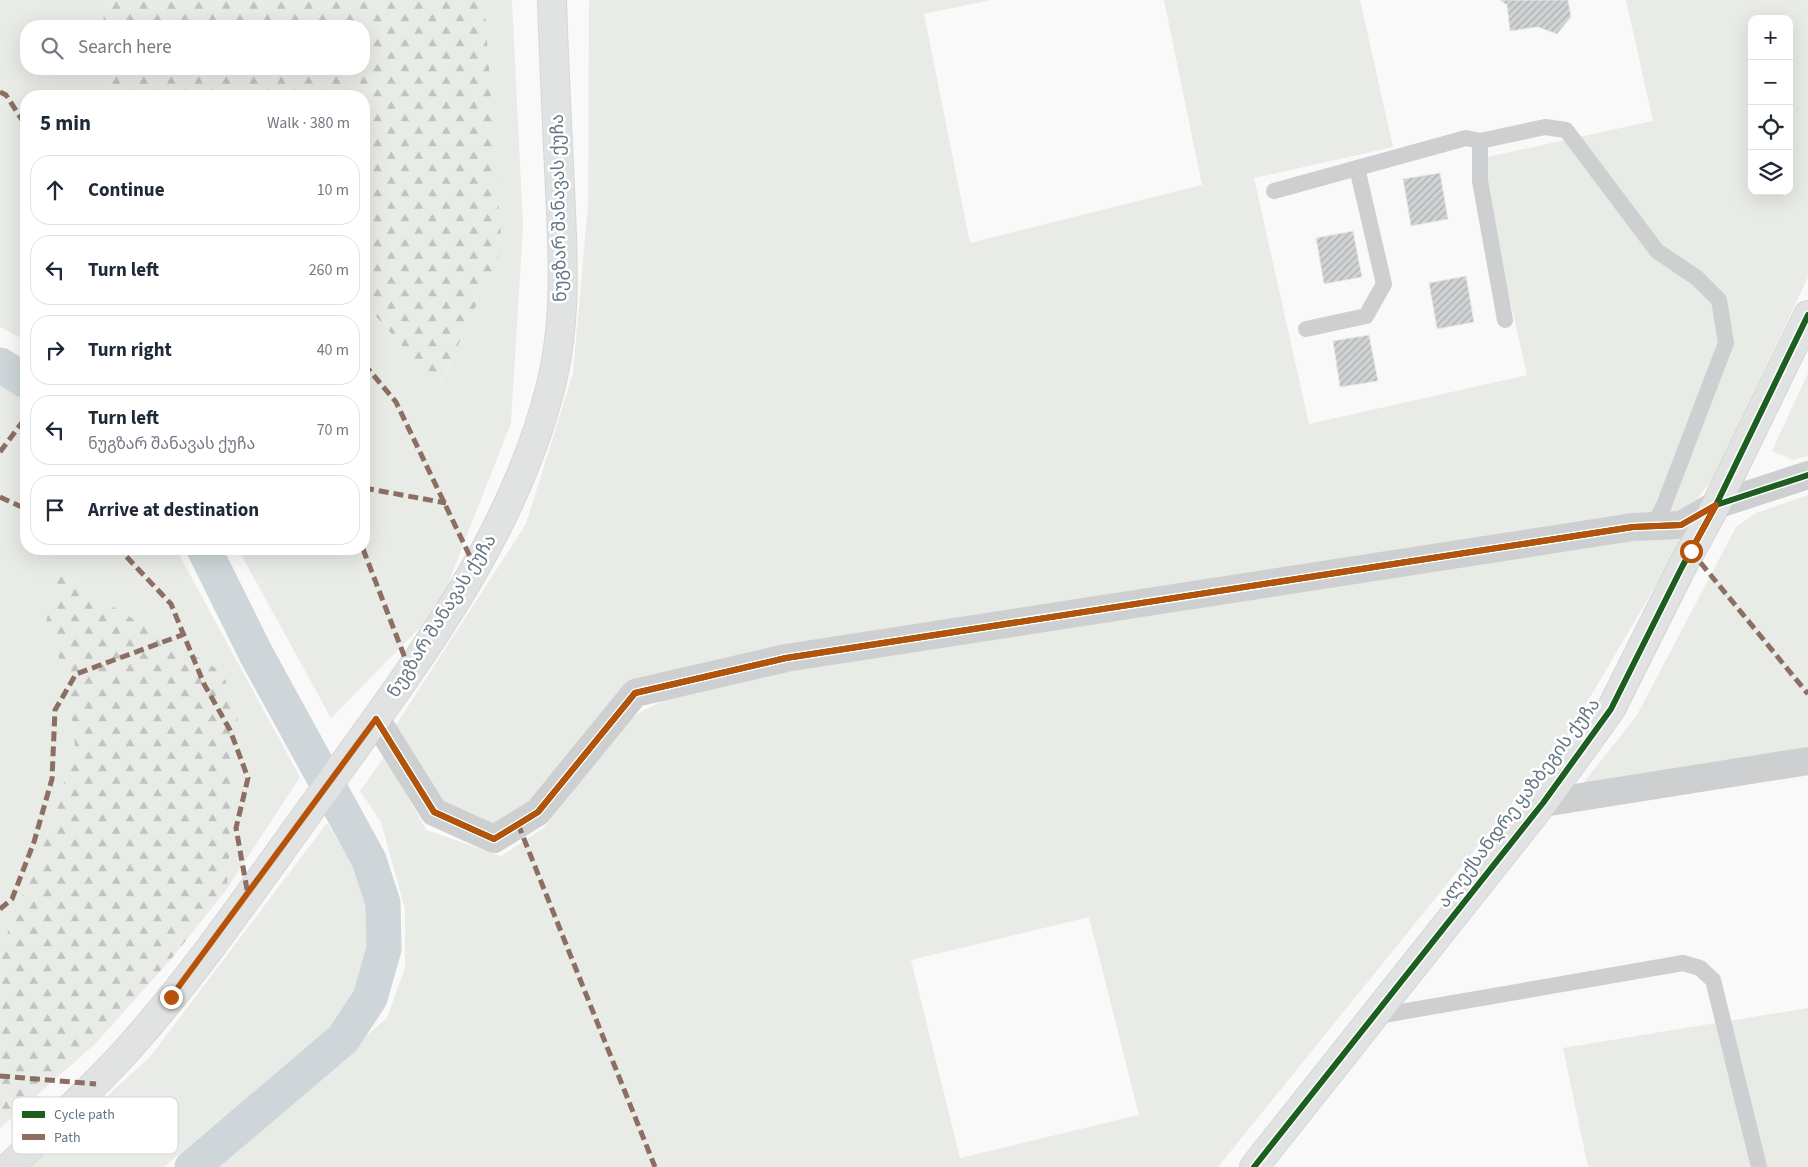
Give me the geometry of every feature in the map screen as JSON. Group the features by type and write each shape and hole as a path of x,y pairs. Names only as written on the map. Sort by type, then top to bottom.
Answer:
{"main road":[{"name":"ნუგზარ შანავას ქუჩა","path":"82,1097 131,1045 171,997 296,829 376,719 476,570 497,530 534,441 552,383 559,334 564,277 552,0"},
{"name":"ალექსანდრე ყაზბეგის ქუჩა","path":"1254,1167 1542,803 1611,709 1682,567 1716,505 1808,315"},
{"name":"ნუგზარ შანავას ქუჩა","path":"9,1167 23,1154"}],"street":[{"path":"376,719 434,812 494,839 538,812 635,693 786,658 1633,527 1681,525 1716,505 1808,475"},
{"path":"1542,803 1808,761"}],"lane":[{"path":"1274,191 1466,138 1480,141 1545,127 1566,130 1657,251 1697,278 1719,300 1726,343 1664,505 1654,526"},
{"path":"1480,141 1480,182 1505,320"},
{"path":"1306,329 1366,316 1384,284 1358,168"},
{"path":"1372,1017 1683,963 1700,968 1713,980 1759,1167"}],"green space":[{"path":"0,0 107,0 103,20 20,20 20,75 110,75 113,90 20,90 20,338 0,327"},
{"path":"107,0 484,0 502,249 439,387 370,310 370,90 113,90 110,75 370,75 370,20 103,20"},
{"path":"484,0 512,0 523,226 511,423 438,609 331,718 241,555 370,555 370,310 440,386 501,249"},
{"path":"589,0 991,0 924,14 970,243 1202,185 1164,0 1360,0 1393,147 1254,178 1309,424 1527,375 1478,159 1653,121 1626,0 1808,0 1808,277 1714,477 1690,508 1678,519 627,686 537,798 498,830 442,804 394,728 526,524 573,373 588,205"},
{"path":"1808,373 1808,456 1793,460 1772,451"},
{"path":"0,381 20,393 20,555 179,555 300,777 227,889 238,713 90,593 59,571 46,622 68,683 75,747 51,825 7,934 0,935"},
{"path":"1808,495 1808,747 1581,786 1637,715 1736,527 1756,513"},
{"path":"1676,534 1680,544 1569,733 1218,1167 215,1167 387,1018 405,968 405,909 381,822 360,791 385,756 426,830 501,856 544,828 630,719 648,708 686,692 788,664","holes":["1089,917 1139,1115 960,1158 911,960"]},
{"path":"59,571 90,593 222,672 238,713 227,889 171,959 96,1043 35,1097 12,1097 12,1117 0,1128 0,935 7,934 51,825 75,747 68,683 46,622"},
{"path":"327,823 362,880 371,923 371,955 359,991 338,1021 164,1167 29,1167 43,1154 178,1154 178,1097 106,1097 150,1057"},
{"path":"1808,1008 1808,1167 1588,1167 1563,1048"}],"building":[{"path":"1500,0 1568,0 1571,17 1557,34 1538,27 1510,31 1507,5"},
{"path":"1440,173 1448,219 1411,226 1403,179"},
{"path":"1353,231 1362,277 1324,284 1316,238"},
{"path":"1466,276 1474,322 1437,329 1429,283"},
{"path":"1369,335 1378,381 1340,387 1333,341"}],"waterway":[{"path":"0,365 20,377"},
{"path":"192,1167 343,1039 370,998 384,949 383,903 369,860 256,654 207,555"}],"marked path":[{"path":"0,92 6,95 20,117"},
{"path":"370,371 396,402 476,569"},
{"path":"0,452 20,425"},
{"path":"370,489 446,503"},
{"path":"0,497 20,506"},
{"path":"1691,551 1808,694"},
{"path":"125,555 171,604 204,684 230,730 248,778 236,828 248,895"},
{"path":"365,555 410,671"},
{"path":"0,909 12,899 34,842 52,779 55,710 76,674 182,635"},
{"path":"518,824 655,1167"},
{"path":"0,1076 96,1084"}],"cycle path":[{"path":"1254,1167 1543,803 1611,709 1682,567 1716,505 1808,315"},
{"path":"376,719 434,812 494,839 538,812 635,693 786,658 1633,527 1681,525 1716,505 1808,475"}],"route":[{"path":"171,997 376,719 434,812 494,839 538,812 635,693 786,658 1633,527 1681,525 1716,505 1691,551"}]}
